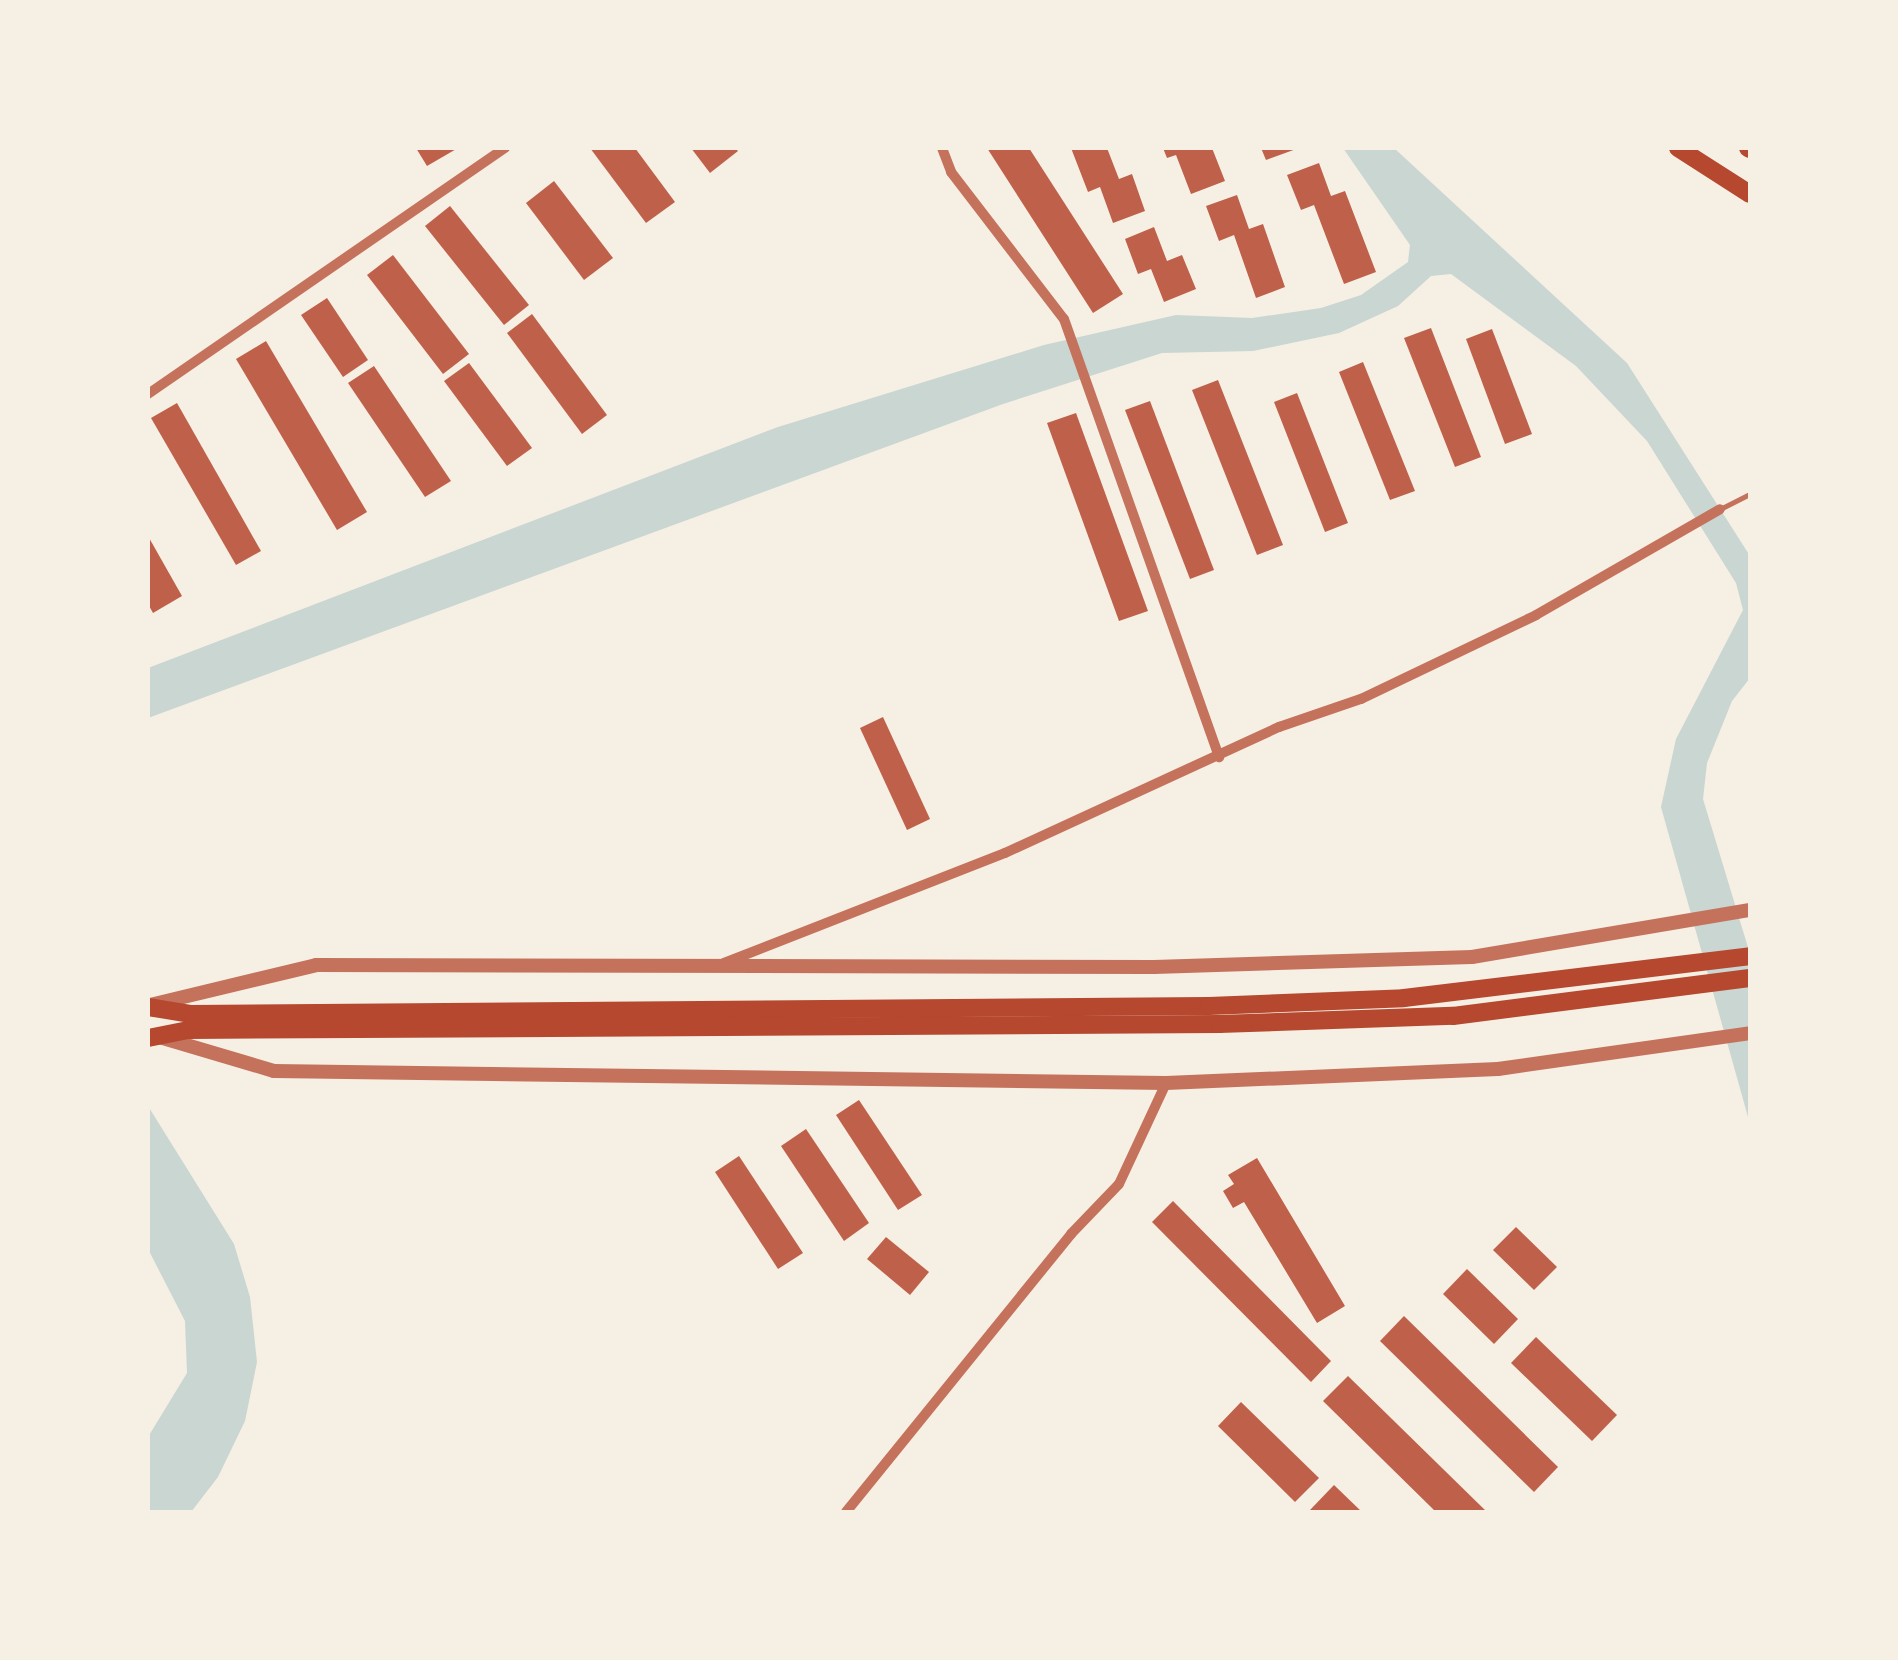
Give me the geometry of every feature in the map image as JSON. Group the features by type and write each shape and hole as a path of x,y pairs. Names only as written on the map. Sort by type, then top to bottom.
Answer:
{"main road":[{"path":"1678,148 1750,194"},
{"path":"148,1006 310,1014 1209,1006 1404,998 1670,970 1750,956"},
{"path":"152,1037 188,1030 1219,1024 1454,1016 1750,978"}],"street":[{"path":"148,394 506,148"},
{"path":"942,148 951,172 1070,332 1219,757"},
{"path":"723,963 1005,853 1536,615 1720,509"},
{"path":"148,1006 316,965 1154,967 1472,957 1750,910"},
{"path":"152,1037 274,1071 1166,1083 1498,1070 1750,1033"},
{"path":"846,1512 1070,1234 1118,1184 1166,1083"}],"lane":[{"path":"1720,509 1750,494"}],"shaded area":[{"path":"1343,148 1394,148 1627,363 1750,556 1750,678 1732,701 1707,763 1703,799 1750,954 1750,1124 1661,807 1676,739 1743,610 1736,583 1647,441 1576,366 1451,274 1431,276 1398,306 1339,333 1253,351 1162,353 1003,404 148,718 148,668 778,427 1044,345 1176,315 1252,318 1321,308 1361,295 1408,262 1410,245"},
{"path":"148,1106 234,1244 250,1297 257,1362 245,1421 218,1477 191,1512 148,1512 148,1437 187,1373 185,1321 148,1249"}],"building":[{"path":"416,148 458,148 427,166"},
{"path":"590,148 635,148 675,202 646,223"},
{"path":"691,148 735,148 738,151 710,173"},
{"path":"987,148 1029,148 1123,294 1093,313"},
{"path":"1071,148 1107,148 1119,179 1132,174 1145,211 1113,223 1100,187 1088,192"},
{"path":"1163,148 1212,148 1225,181 1191,194 1176,155 1167,158"},
{"path":"1261,148 1299,148 1266,160"},
{"path":"1319,163 1331,196 1345,191 1376,272 1344,284 1314,205 1301,210 1287,175"},
{"path":"554,181 613,258 584,280 526,203"},
{"path":"1237,195 1249,229 1263,224 1285,287 1256,298 1234,235 1219,241 1206,206"},
{"path":"450,206 529,305 504,325 425,226"},
{"path":"1154,227 1167,261 1182,255 1196,289 1164,302 1151,269 1138,274 1125,239"},
{"path":"393,255 469,354 443,374 367,275"},
{"path":"327,298 368,360 343,377 301,315"},
{"path":"532,314 607,415 582,434 507,333"},
{"path":"1431,328 1481,457 1455,467 1404,338"},
{"path":"1492,329 1532,434 1505,444 1466,339"},
{"path":"266,341 367,512 337,530 236,359"},
{"path":"1363,362 1415,491 1390,500 1339,372"},
{"path":"469,363 532,448 507,466 444,381"},
{"path":"374,366 451,481 425,497 348,383"},
{"path":"1218,380 1283,545 1257,555 1192,390"},
{"path":"1297,393 1348,523 1325,532 1274,402"},
{"path":"1150,401 1214,570 1190,579 1125,410"},
{"path":"177,403 261,551 236,565 151,418"},
{"path":"1076,413 1148,611 1119,621 1047,423"},
{"path":"148,536 182,596 153,613 148,604"},
{"path":"883,717 930,819 907,830 860,728"},
{"path":"859,1100 922,1195 898,1210 836,1115"},
{"path":"806,1129 869,1223 844,1241 781,1146"},
{"path":"739,1156 803,1253 778,1269 715,1172"},
{"path":"1257,1158 1345,1306 1317,1323 1244,1202 1233,1208 1223,1191 1234,1184 1228,1175"},
{"path":"1173,1201 1331,1361 1311,1382 1152,1222"},
{"path":"1516,1227 1557,1267 1534,1290 1493,1250"},
{"path":"886,1237 929,1272 910,1295 867,1259"},
{"path":"1467,1269 1518,1319 1494,1344 1443,1294"},
{"path":"1404,1316 1558,1467 1534,1492 1380,1341"},
{"path":"1536,1337 1617,1415 1592,1441 1511,1363"},
{"path":"1348,1376 1487,1512 1436,1512 1323,1401"},
{"path":"1241,1402 1319,1478 1295,1502 1218,1426"},
{"path":"1334,1485 1362,1512 1310,1510"}]}
